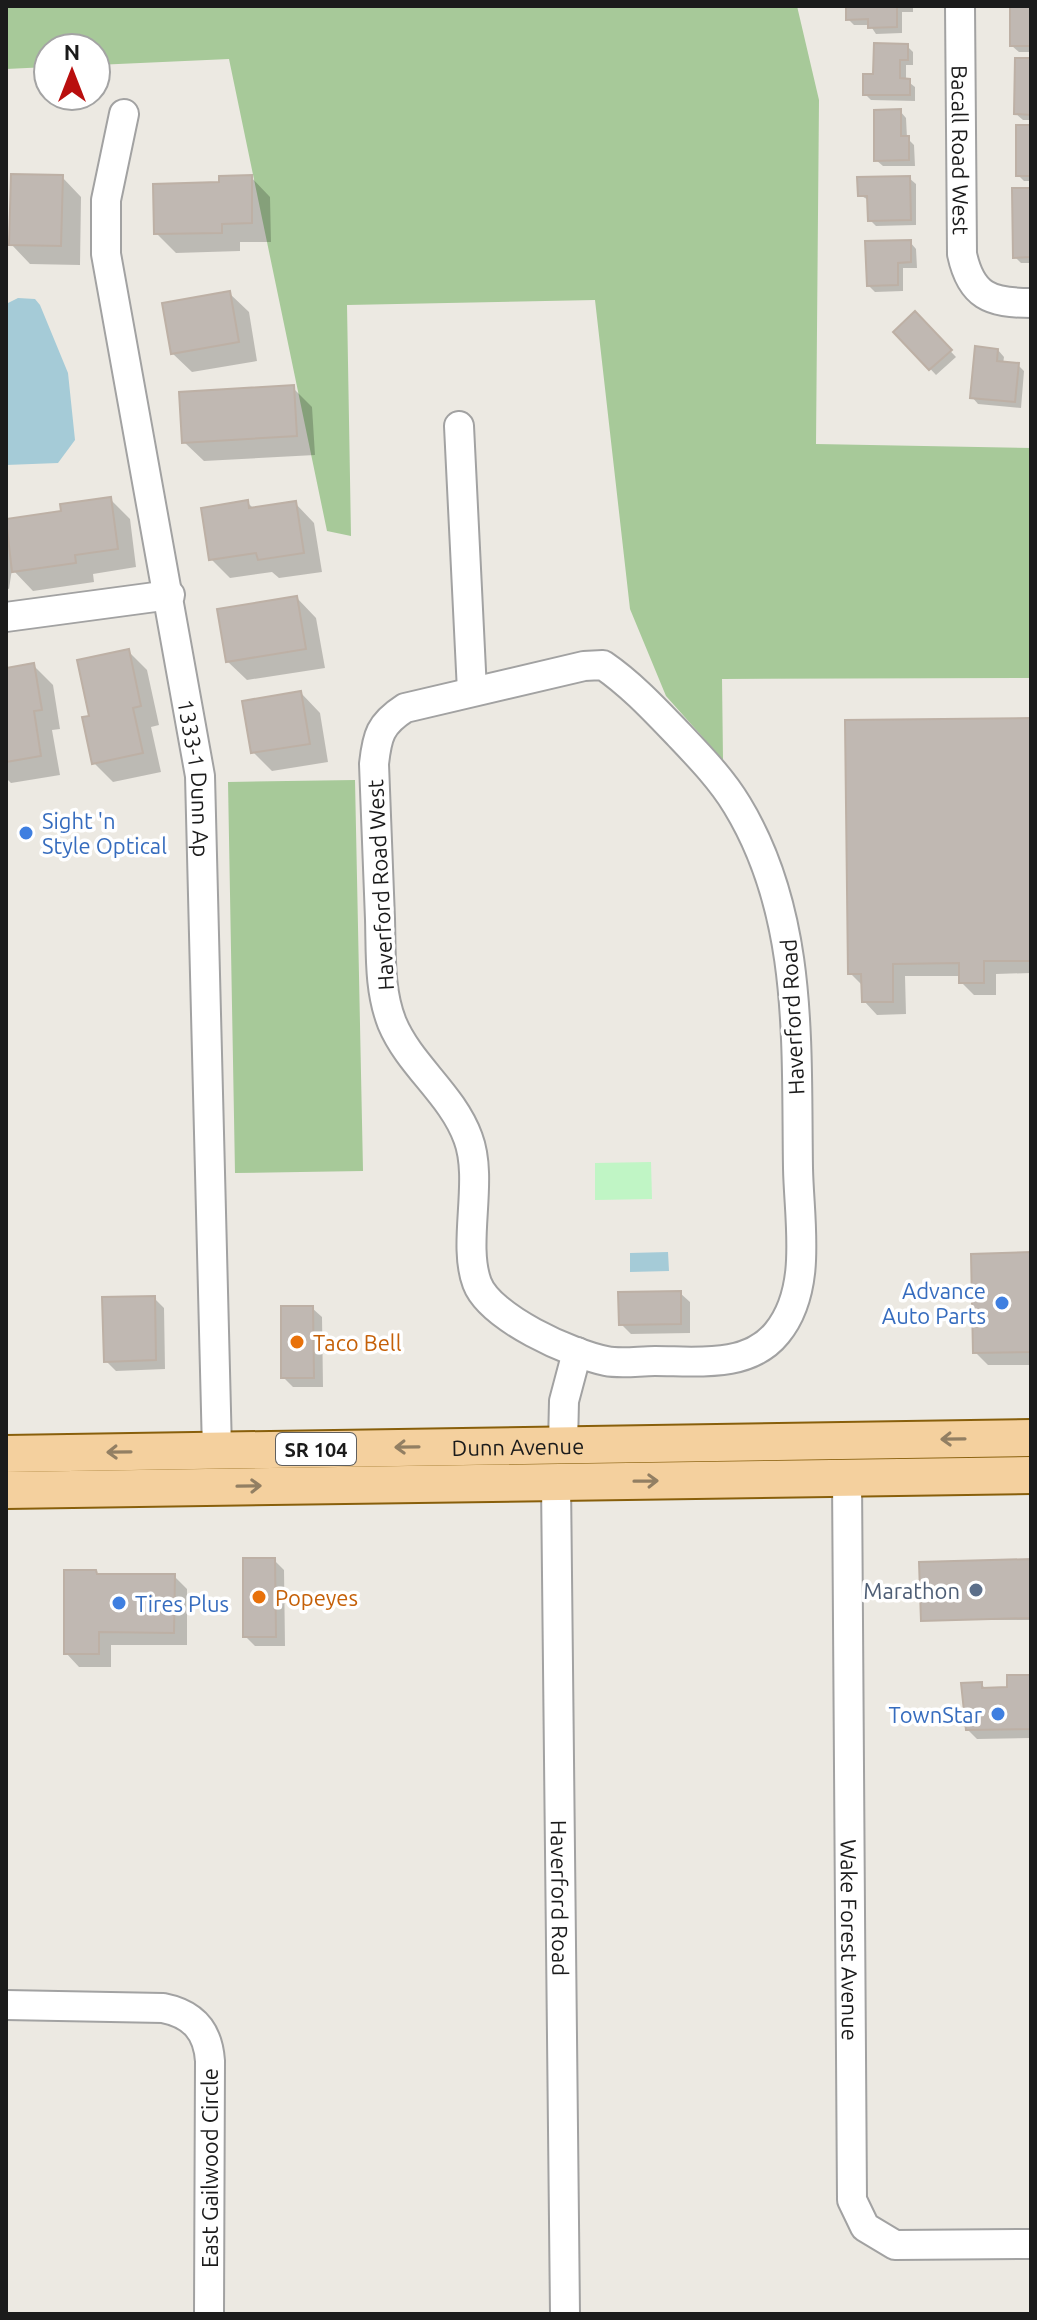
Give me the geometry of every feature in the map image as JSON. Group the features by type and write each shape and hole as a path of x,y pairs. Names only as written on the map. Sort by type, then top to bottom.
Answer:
{"main road":[{"name":"Dunn Avenue","path":"6,1454 1031,1438"},
{"path":"512,1483 533,1464 558,1460 563,1453 563,1444"},
{"path":"556,1482 559,1473 566,1468 611,1457 625,1444"},
{"path":"143,1488 157,1474 203,1464 217,1450"},
{"name":"Dunn Avenue","path":"6,1490 1031,1475"}],"street":[{"name":"Bacall Road West","path":"960,6 962,254 966,273 976,290 993,300 1031,303"},
{"name":"1333-1 Dunn Ap","path":"124,114 106,200 106,254 170,595 200,776 217,1450"},
{"path":"459,426 472,691"},
{"path":"6,617 170,595"},
{"name":"Haverford Road","path":"472,691 584,666 603,665 627,681 700,758 736,802 772,876 786,925 796,1064 800,1280 788,1318 774,1338 722,1361 609,1362 577,1352"},
{"name":"Haverford Road West","path":"472,691 405,708 385,721 377,735 374,764 383,990 402,1043 456,1113 470,1141 477,1283 490,1302 513,1321 577,1352"},
{"path":"563,1444 564,1401 577,1352"},
{"name":"Wake Forest Avenue","path":"847,1478 852,2200 865,2227 895,2245 1031,2244"},
{"name":"Haverford Road","path":"556,1482 565,2314"},
{"name":"East Gailwood Circle","path":"6,2005 163,2008 188,2017 198,2025 205,2036 210,2061 209,2314"}],"green space":[{"path":"6,6 797,6 819,100 816,444 1031,448 1031,678 722,679 723,760 666,696 630,609 595,300 347,305 351,536 327,531 229,59 112,64 112,32 32,32 32,68 6,69"},
{"path":"355,780 363,1171 235,1173 228,782"},
{"path":"651,1162 652,1199 595,1200 595,1163"}],"water":[{"path":"18,298 35,299 40,305 68,373 75,440 58,463 6,465 6,304"},
{"path":"668,1252 669,1271 630,1272 630,1253"}],"building":[{"path":"846,6 897,6 897,27 868,28 868,19 846,20"},
{"path":"1010,6 1031,6 1031,46 1010,46"},
{"path":"874,43 908,44 908,60 900,60 900,78 910,79 910,95 863,95 863,74 873,74"},
{"path":"1015,58 1031,58 1031,115 1014,114"},
{"path":"901,109 901,136 909,136 909,160 874,161 874,110"},
{"path":"1016,125 1031,125 1031,176 1016,176"},
{"path":"11,174 63,175 61,246 9,245"},
{"path":"252,175 252,223 222,224 222,233 154,234 153,184 219,182 219,176"},
{"path":"910,176 911,220 868,221 867,196 858,196 857,177"},
{"path":"1012,188 1031,188 1031,257 1013,258"},
{"path":"911,240 911,262 898,263 898,285 867,286 865,241"},
{"path":"230,291 239,342 171,354 162,303"},
{"path":"915,311 952,350 929,370 893,332"},
{"path":"975,346 998,349 997,361 1019,363 1015,402 970,398"},
{"path":"294,385 297,436 182,443 179,392"},
{"path":"111,497 118,549 75,555 76,563 12,572 6,519 61,511 60,504"},
{"path":"248,500 249,508 296,501 304,553 258,560 256,553 209,560 201,508"},
{"path":"297,596 306,649 226,662 217,609"},
{"path":"129,649 141,706 133,708 143,753 92,764 82,717 89,716 77,660"},
{"path":"34,663 42,710 34,711 41,756 6,762 6,668"},
{"path":"301,691 310,744 251,753 242,701"},
{"path":"1031,718 1031,961 984,961 984,983 959,983 959,963 893,964 893,1002 862,1002 861,974 848,974 845,720"},
{"name":"Advance Auto Parts","path":"1031,1252 1031,1352 973,1353 971,1254"},
{"path":"681,1291 681,1324 619,1325 618,1292"},
{"path":"155,1296 156,1360 104,1362 102,1297"},
{"name":"Taco Bell","path":"281,1306 313,1306 314,1378 281,1378"},
{"name":"Popeyes","path":"243,1558 275,1558 276,1637 243,1637"},
{"name":"Marathon","path":"1031,1559 1031,1618 921,1621 919,1562"},
{"name":"Tires Plus","path":"64,1570 96,1570 97,1574 175,1574 174,1633 99,1632 99,1654 64,1654"},
{"name":"TownStar","path":"1007,1675 1031,1675 1031,1729 966,1730 961,1683 982,1682 982,1688 1007,1687"}],"place":[{"name":"Sight 'n Style Optical","path":"26,833"},
{"name":"Advance Auto Parts","path":"1002,1303"},
{"name":"Taco Bell","path":"297,1342"},
{"name":"Marathon","path":"976,1590"},
{"name":"Popeyes","path":"259,1597"},
{"name":"Tires Plus","path":"119,1603"},
{"name":"TownStar","path":"998,1714"}]}
